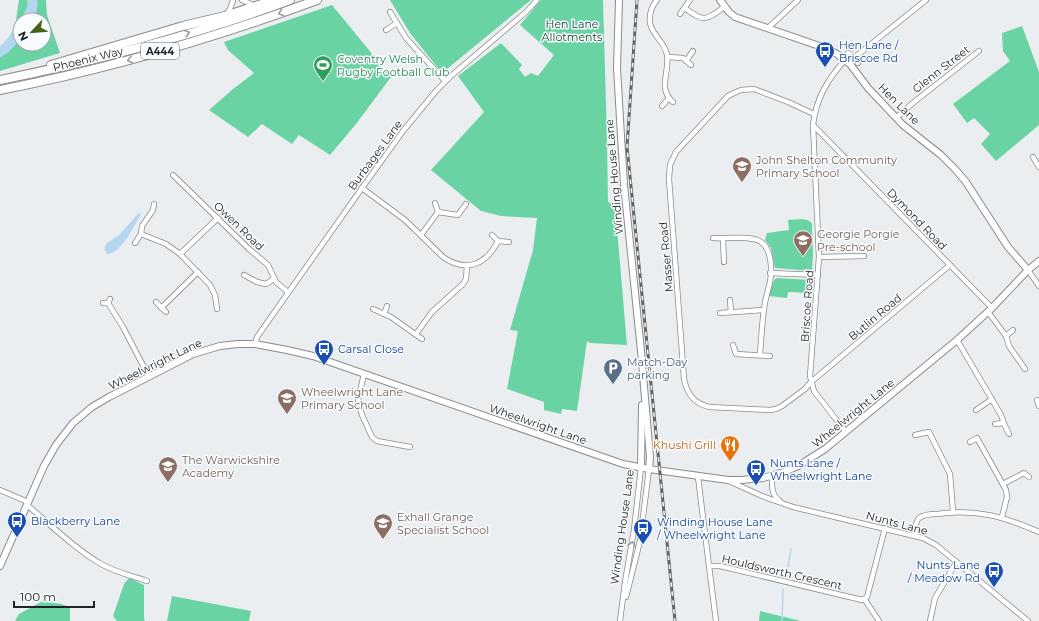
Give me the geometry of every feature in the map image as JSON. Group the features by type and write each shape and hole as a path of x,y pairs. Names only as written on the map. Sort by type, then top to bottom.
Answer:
{"highway":[{"path":"15,77 69,59 183,26 225,16 274,0"},
{"name":"Phoenix Way","path":"0,80 77,64 138,48 264,10 290,0"},
{"name":"Phoenix Way","path":"0,90 141,57 279,14 317,0"}],"street":[{"path":"225,16 230,9 233,0"},
{"path":"242,0 256,6"},
{"name":"Burbages Lane","path":"255,344 257,337 362,188 403,131 436,90 526,12 537,0"},
{"name":"Winding House Lane","path":"619,0 617,68 624,185 650,456 640,540 620,621"},
{"path":"657,0 651,8 650,22 652,28 664,46 668,57 665,88 671,100 662,106"},
{"path":"680,14 690,0"},
{"name":"Hen Lane","path":"720,0 735,17 828,49 850,64 868,88 896,118 941,155 958,172 1008,247 1028,270"},
{"path":"768,28 798,0"},
{"path":"855,57 926,0"},
{"path":"685,8 696,16 706,18 714,15 724,6"},
{"path":"390,12 406,38 445,82"},
{"path":"386,30 397,23"},
{"path":"686,61 693,51"},
{"name":"Glenn Street","path":"896,118 979,51"},
{"path":"848,53 855,57 858,63"},
{"path":"668,57 683,58 691,65"},
{"name":"Briscoe Road","path":"845,60 833,74 823,90 814,114 813,125 819,257 810,376 814,391 846,432"},
{"name":"Masser Road","path":"811,382 805,389 782,406 770,410 710,407 698,402 688,392 684,379 669,172 672,159 681,146 728,96 741,90 754,89 814,114"},
{"name":"Dymond Road","path":"813,125 950,265 990,310 1006,336 1009,346 1025,368"},
{"path":"1033,157 1039,167"},
{"name":"Owen Road","path":"173,175 248,249 268,264 274,279 288,292"},
{"path":"362,188 405,220 450,262 466,266 477,263 489,255 498,242"},
{"path":"435,203 438,212"},
{"path":"136,243 142,226 153,210 154,204"},
{"path":"438,212 458,215 466,204"},
{"path":"421,235 438,212"},
{"path":"180,254 218,218"},
{"path":"140,234 166,244 180,254 213,289 217,309"},
{"path":"492,235 498,242 508,242"},
{"path":"713,238 752,238 762,242 769,252 770,282 763,310 760,355"},
{"path":"723,239 724,262"},
{"path":"819,257 864,256"},
{"name":"Wheelwright Lane","path":"0,566 44,466 56,446 73,423 94,405 202,351 226,345 255,344 313,356 624,464 698,477 741,480 772,476 798,466 815,456 957,340 990,310 1028,270 1039,261"},
{"name":"Butlin Road","path":"811,382 950,265"},
{"path":"416,334 432,312 463,284 466,279 466,266"},
{"path":"1028,270 1039,286"},
{"path":"161,308 198,272"},
{"path":"770,273 818,275"},
{"path":"244,275 257,282 266,284 274,279"},
{"path":"730,300 731,312"},
{"path":"107,302 123,327 149,377"},
{"path":"156,302 166,312"},
{"path":"384,314 387,306"},
{"path":"373,310 391,317 422,339"},
{"path":"720,313 763,310"},
{"path":"1006,336 1013,330"},
{"path":"957,340 1001,414 1009,434"},
{"path":"733,345 736,354 770,356"},
{"name":"Winding House Lane","path":"622,610 634,530 640,468 642,423 641,351"},
{"path":"364,374 358,400 362,415 372,438 377,441 407,444"},
{"path":"976,410 992,400"},
{"path":"1037,400 1039,406"},
{"path":"995,424 1003,422"},
{"path":"915,435 929,432 942,456 950,474 953,511"},
{"path":"970,442 977,438 1007,493 1002,517"},
{"path":"1003,484 1024,473 1029,477"},
{"path":"772,476 774,495 776,499 784,504"},
{"name":"Houldsworth Crescent","path":"698,477 709,566 720,566 866,600"},
{"name":"Nunts Lane","path":"728,480 762,496 784,504 915,535 932,542 1028,621"},
{"path":"0,490 28,504 61,535 95,560 112,569 147,581"},
{"path":"915,535 916,524 920,517 953,511 1002,517 1039,532"},
{"path":"879,621 866,600 885,528"},
{"path":"930,621 935,598 956,563"},
{"path":"709,566 716,621"}],"green space":[{"path":"19,0 46,0 47,12 17,12"},
{"path":"390,0 531,0 442,73 410,33"},
{"name":"Hen Lane Allotments","path":"541,0 603,0 608,202 615,205 627,345 590,343 587,341 577,411 562,409 561,414 544,410 544,402 507,389 518,331 510,330 533,250 537,218 501,216 481,211 431,170 484,112 458,76 501,43 522,65 519,69 525,77 531,73 538,76 554,55 520,25"},
{"path":"332,5 391,77 356,124 330,155 299,135 292,144 262,124 248,137 209,110 254,73 228,50 224,42"},
{"path":"1022,26 1039,72 1039,125 996,161 981,144 990,134 974,118 967,123 953,104 1010,61 1003,51 1002,33"},
{"path":"52,30 60,53 0,71 0,52 12,41 12,52 52,52"},
{"path":"788,220 808,220 812,224 812,271 775,268 771,248 765,240 767,233 789,230"},
{"path":"777,278 811,280 811,293 788,292 787,298 769,296 774,280"},
{"path":"129,578 144,585 145,621 117,621 113,616 124,584"},
{"path":"172,596 251,611 249,621 167,621"},
{"path":"43,601 70,607 70,621 15,621 19,614"},
{"path":"760,611 801,621 759,621"}],"water":[{"path":"139,213 141,214 122,245 112,253 107,254 104,248 107,243 119,235"}],"waterway":[{"path":"30,12 32,0"},
{"path":"0,52 12,40"},
{"path":"786,578 791,549"},
{"path":"782,621 783,589"}],"railway":[{"path":"637,0 627,147 675,621"}],"place":[{"name":"Hen Lane / Briscoe Rd","path":"825,68"},
{"name":"Coventry Welsh Rugby Football Club","path":"323,82"},
{"name":"John Shelton Community Primary School","path":"742,183"},
{"name":"Georgie Porgie Pre-school","path":"803,257"},
{"name":"Carsal Close","path":"324,366"},
{"name":"Match-Day parking","path":"613,385"},
{"name":"Wheelwright Lane Primary School","path":"287,415"},
{"name":"Khushi Grill","path":"730,462"},
{"name":"The Warwickshire Academy","path":"168,483"},
{"name":"Nunts Lane / Wheelwright Lane","path":"756,486"},
{"name":"Blackberry Lane","path":"17,538"},
{"name":"Exhall Grange Specialist School","path":"383,540"},
{"name":"Winding House Lane / Wheelwright Lane","path":"643,545"},
{"name":"Nunts Lane / Meadow Rd","path":"994,588"}]}
